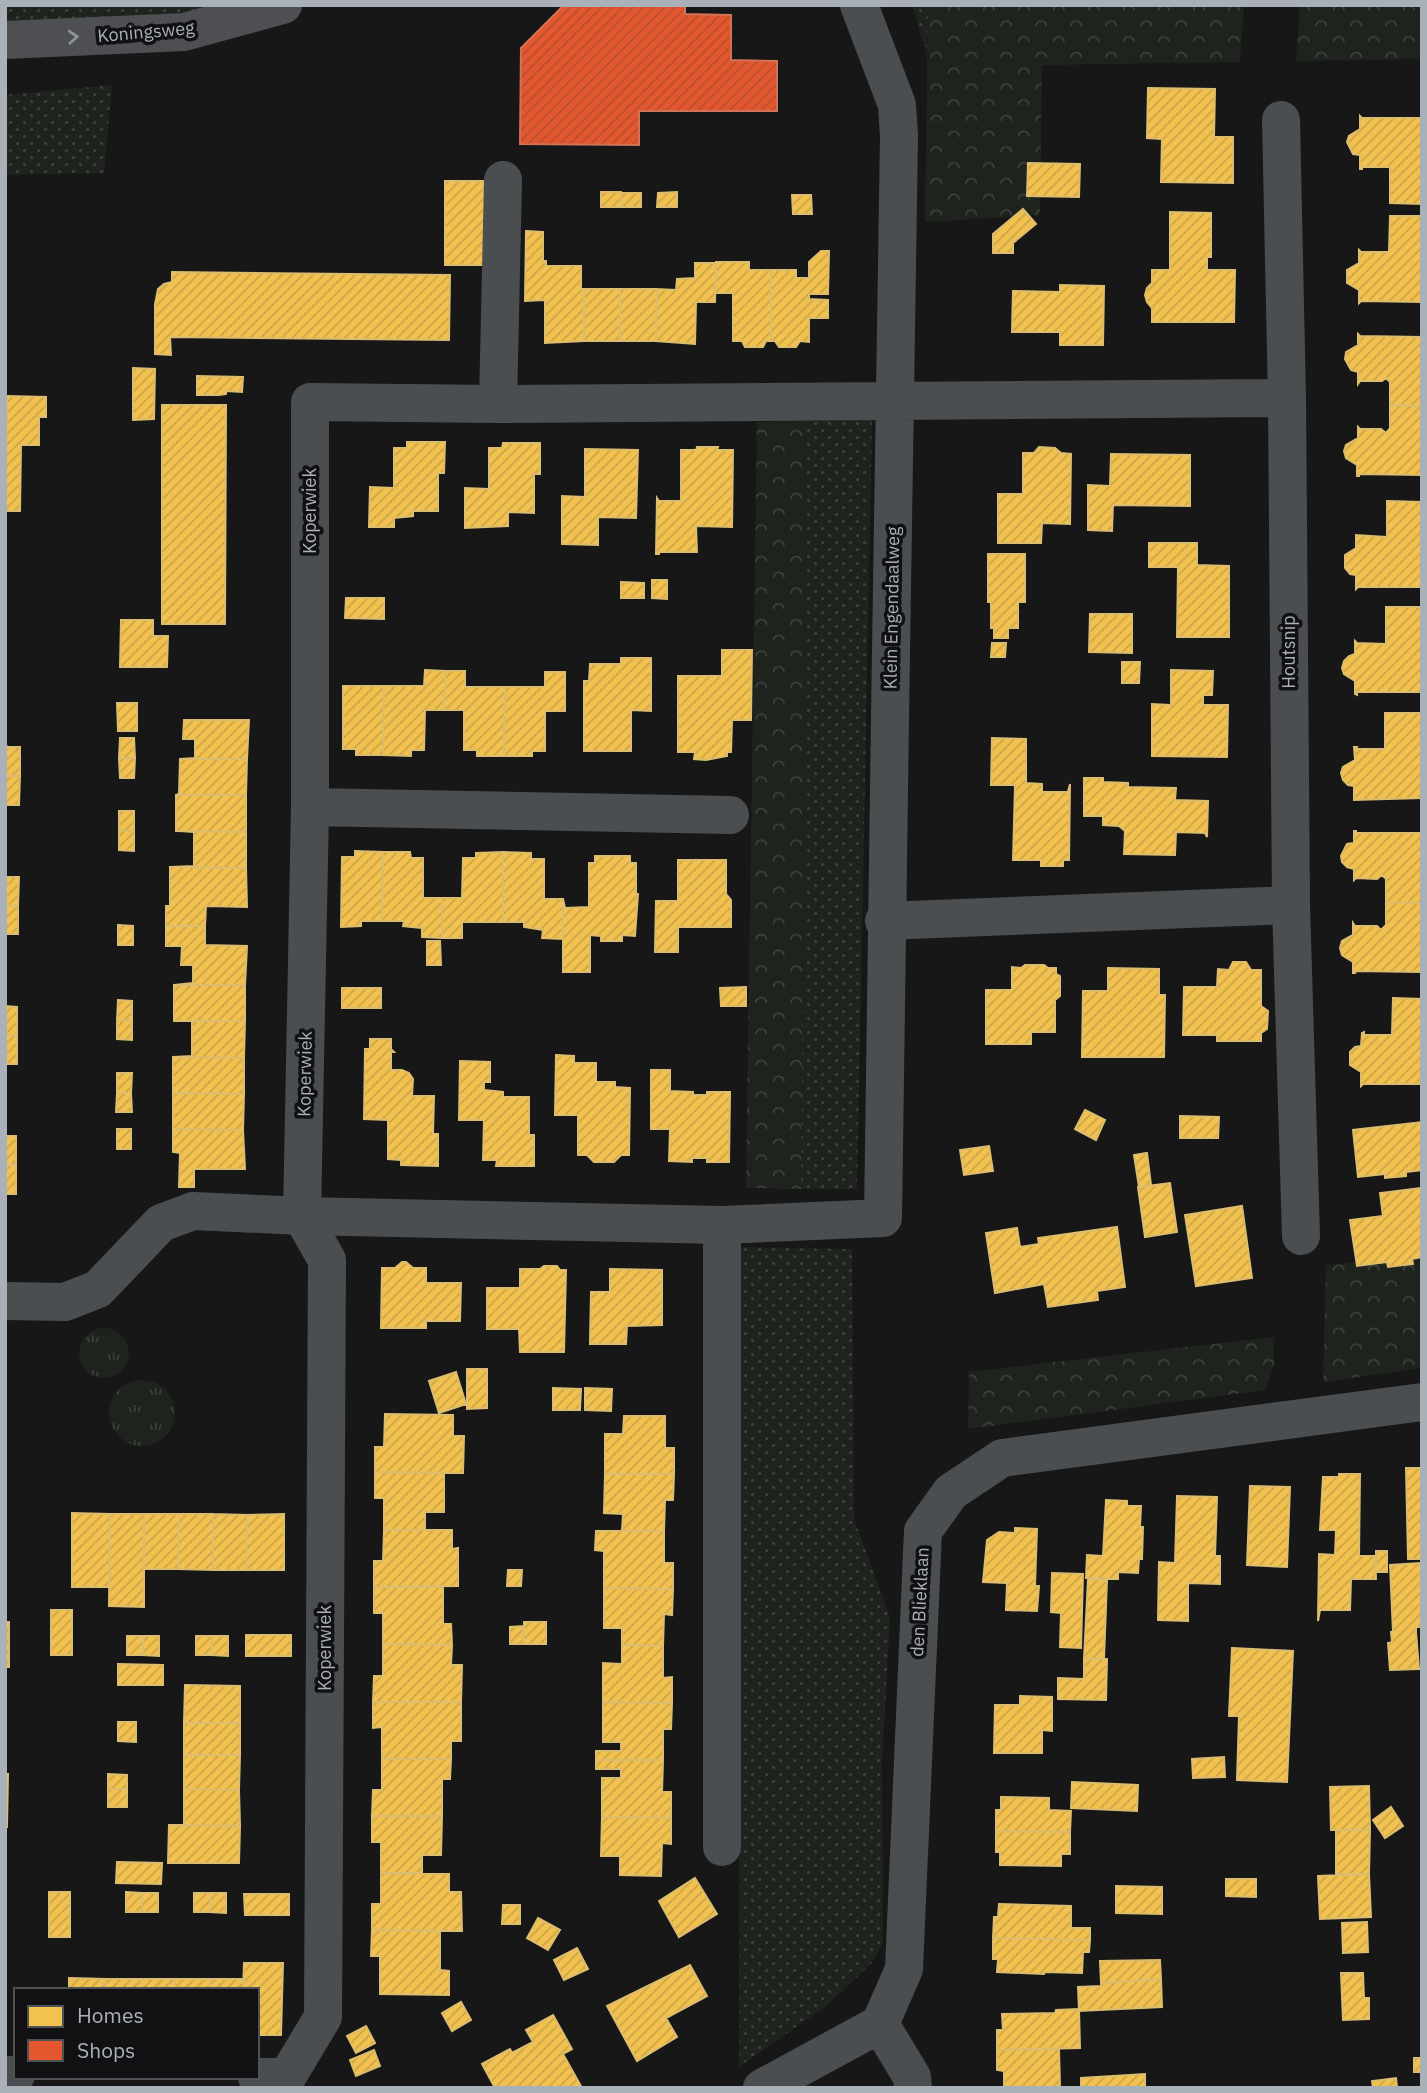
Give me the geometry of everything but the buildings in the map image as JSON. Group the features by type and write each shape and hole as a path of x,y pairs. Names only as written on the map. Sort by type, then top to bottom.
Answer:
{"main road":[{"name":"Koningsweg","path":"5,40 184,32 284,5"}],"street":[{"name":"Klein Engendaalweg","path":"722,1225 883,1218 884,921 897,400 897,105 859,5"},
{"name":"Houtsnip","path":"1281,120 1287,398 1292,905 1301,1236"},
{"path":"498,404 503,180"},
{"path":"897,400 1287,398"},
{"name":"Koperwiek","path":"272,2077 323,2017 327,1260 302,1216 310,807 310,402 498,404 897,400"},
{"path":"310,807 730,815"},
{"path":"884,921 1292,905"},
{"path":"5,1301 65,1302 98,1289 161,1223 193,1211 302,1216 722,1225 722,1847"},
{"name":"den Blieklaan","path":"880,2024 904,1969 923,1531 951,1492 1002,1458 1422,1402"},
{"path":"761,2088 880,2024 912,2077 913,2088"}],"green space":[{"path":"5,5 233,5 188,16 5,24"},
{"path":"912,5 928,5 927,56"},
{"path":"928,5 1244,5 1240,62 1042,65 1040,215 925,222"},
{"path":"1300,5 1422,5 1422,59 1296,61"},
{"path":"112,85 104,173 5,175 5,95"},
{"path":"872,420 857,1189 801,1189 806,421"},
{"path":"806,421 801,1189 746,1188 757,422"},
{"path":"741,1247 852,1249 854,1519 890,1617 882,1761 883,1943 871,1964 826,2006 739,2067"},
{"path":"1422,1257 1422,1368 1323,1382 1326,1265"},
{"path":"104,1328 122,1335 129,1353 122,1371 104,1378 86,1371 79,1353 86,1335"},
{"path":"1274,1337 1274,1366 1265,1390 968,1429 969,1372"},
{"path":"142,1380 165,1390 175,1413 165,1436 142,1446 119,1436 109,1413 119,1390"}]}
